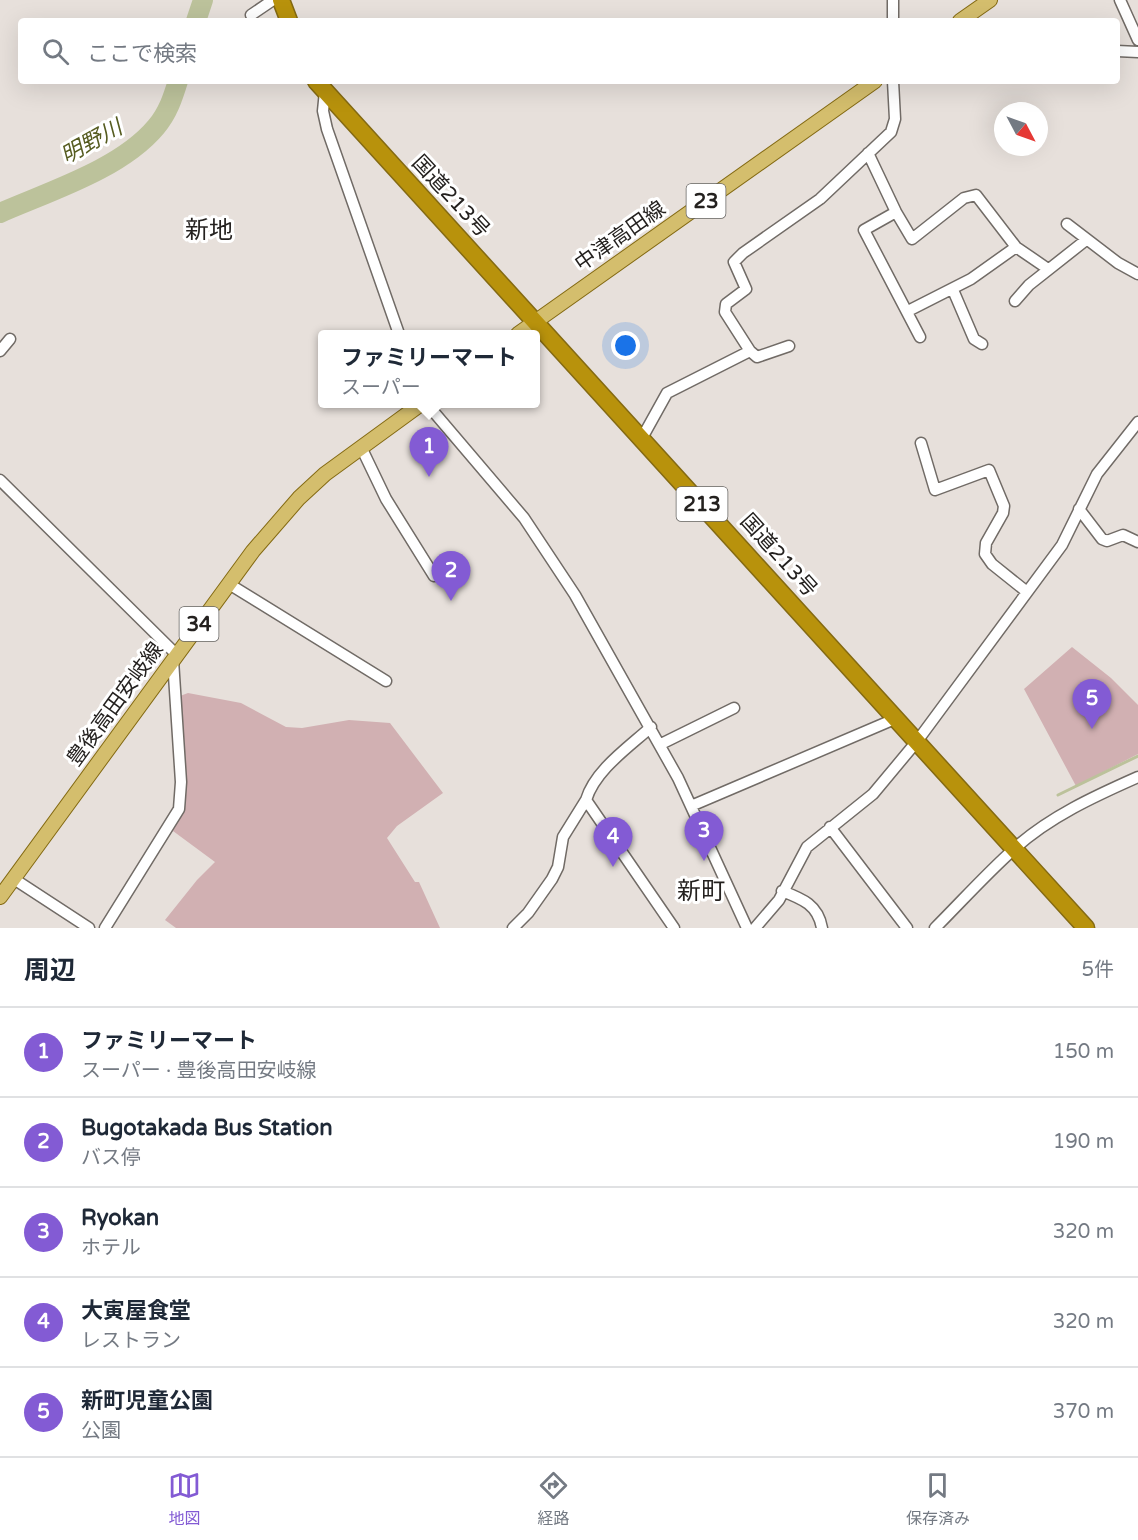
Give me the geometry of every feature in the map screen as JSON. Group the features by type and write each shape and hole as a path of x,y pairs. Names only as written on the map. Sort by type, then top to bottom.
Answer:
{"highway":[{"path":"281,0 288,18"},
{"name":"国道213号","path":"320,86 918,740 1081,926"}],"main road":[{"path":"964,18 990,0"},
{"name":"中津高田線","path":"536,321 871,84"},
{"path":"524,330 536,321"},
{"name":"豊後高田安岐線","path":"0,897 7,879 228,584 298,498 361,447 415,408"}],"street":[{"path":"251,15 273,0"},
{"path":"893,0 893,18"},
{"path":"1120,0 1138,40"},
{"path":"1120,51 1138,52"},
{"path":"789,346 757,357 750,351 724,312 726,304 746,289 734,262 736,258 805,211 891,132 894,126 893,84"},
{"path":"320,86 327,129 398,330"},
{"path":"868,153 896,212 912,239 964,198 976,195 1016,247 1048,269"},
{"path":"896,212 864,230 920,336"},
{"path":"1067,224 1086,240 1138,274"},
{"path":"1015,301 1029,285 1086,240"},
{"path":"908,311 953,290 1016,247"},
{"path":"953,290 974,339 982,344"},
{"path":"0,351 10,339"},
{"path":"642,438 667,393 750,351"},
{"path":"430,408 524,518 547,552 651,727 691,806 747,928"},
{"path":"755,928 769,913 807,847 873,794 918,740 1070,534 1079,509 1097,474 1138,422"},
{"path":"921,443 935,490 989,470 1004,506 1003,513 986,543 985,554 992,564 1027,592"},
{"path":"361,447 386,499 434,576"},
{"path":"0,480 175,657 181,782 179,809 105,928"},
{"path":"1079,509 1102,539 1107,540 1123,535 1138,542"},
{"path":"228,584 386,681"},
{"path":"660,744 734,708"},
{"path":"691,806 897,718"},
{"path":"513,928 528,913 552,879 558,867 563,837 591,788 604,771 651,727"},
{"path":"935,928 1015,848 1077,806 1138,777"},
{"path":"586,800 674,928"},
{"path":"830,828 907,928"},
{"path":"7,879 89,928"},
{"path":"782,891 813,906 819,913 822,928"}],"shaded area":[{"path":"1072,647 1111,678 1138,705 1138,754 1076,786 1024,689"},
{"path":"188,693 241,703 286,727 302,728 349,720 390,723 443,793 397,826 387,838 415,882 419,882 440,928 176,928 165,920 197,880 215,862 173,831 183,808 180,696"}],"waterway":[{"name":"明野川","path":"197,18 203,0"},
{"name":"明野川","path":"0,213 84,178 124,155 141,142 160,122 170,105 177,84"},
{"path":"1058,795 1138,756"}],"place":[{"name":"ファミリーマート","path":"429,477"},
{"name":"Bugotakada Bus Station","path":"451,601"},
{"name":"新町児童公園","path":"1092,729"},
{"name":"Ryokan","path":"704,861"},
{"name":"大寅屋食堂","path":"613,867"}],"district":[{"name":"新地","path":"209,230"},
{"name":"新町","path":"701,891"}]}
